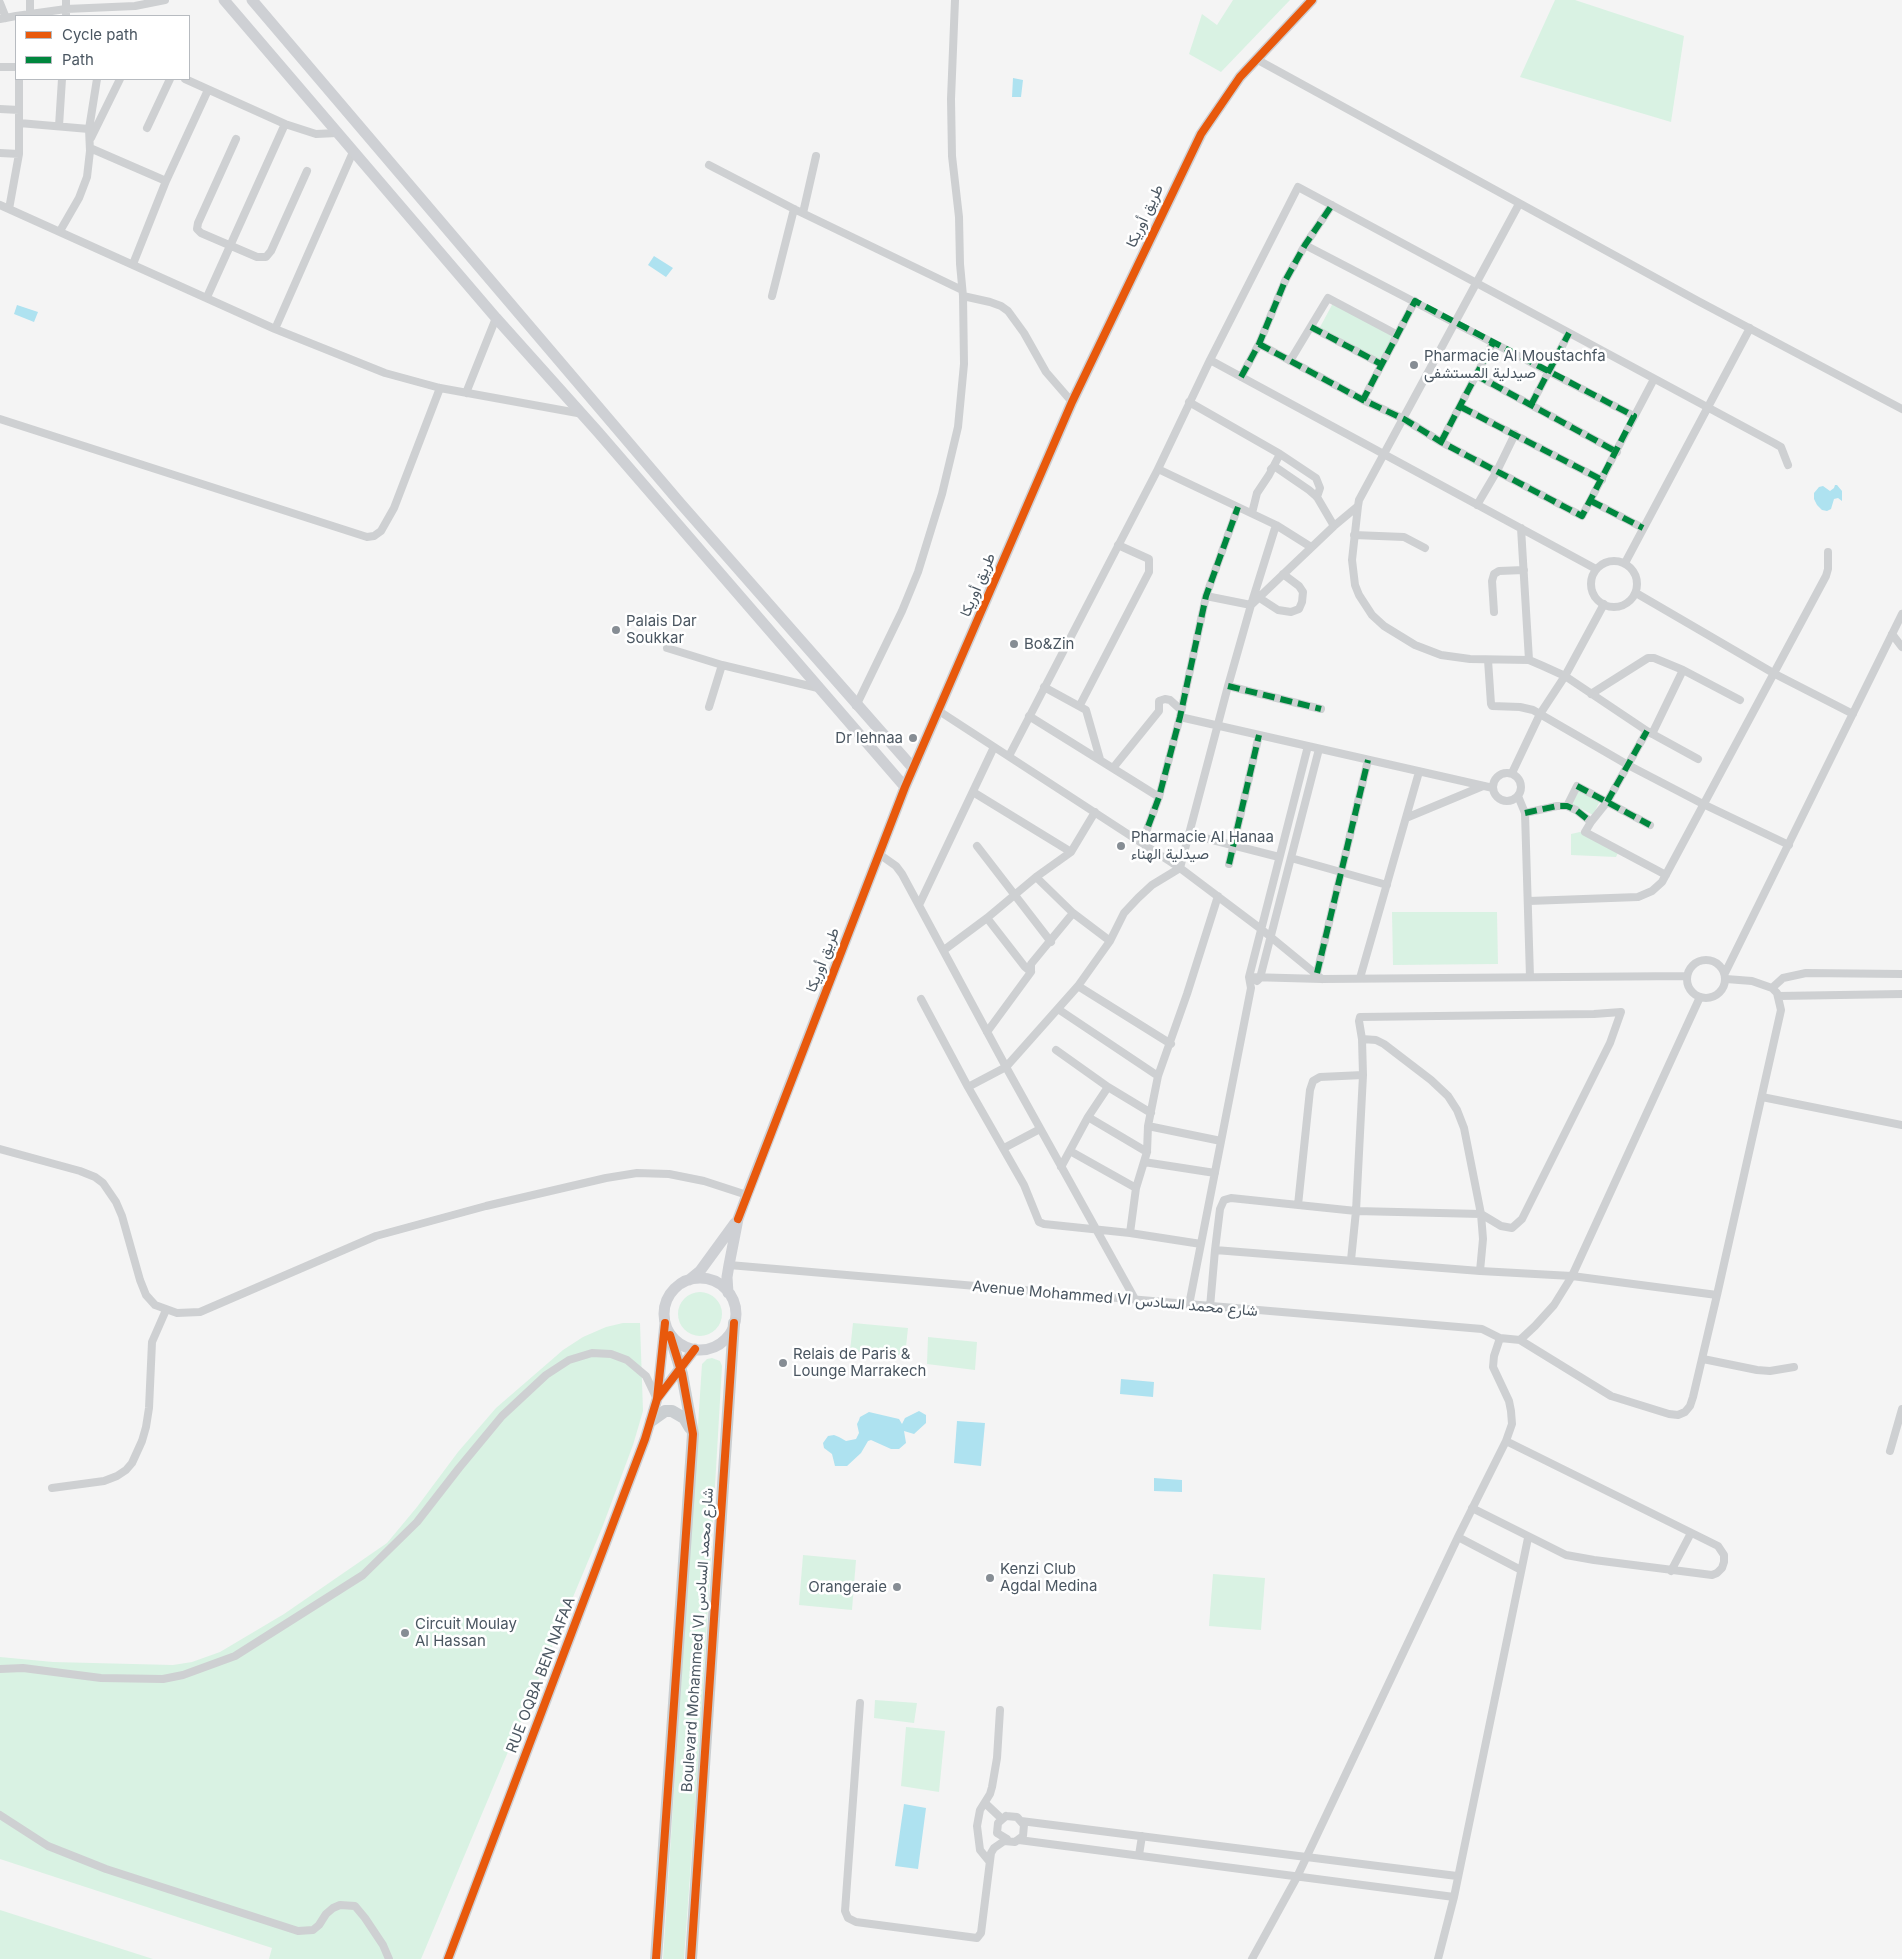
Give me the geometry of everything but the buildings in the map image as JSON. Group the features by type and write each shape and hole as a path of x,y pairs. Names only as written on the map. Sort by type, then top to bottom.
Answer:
{"main road":[{"name":"Boulevard Mohammed VI شارع محمد السادس","path":"691,1959 734,1323"},
{"name":"Boulevard Mohammed VI شارع محمد السادس","path":"656,1959 693,1434 680,1367 668,1329"},
{"path":"651,1420 666,1412 679,1413 693,1434"}],"street":[{"path":"22,15 30,0"},
{"path":"66,0 66,13"},
{"path":"37,15 102,12 165,0"},
{"path":"224,0 496,318 583,414 905,787"},
{"path":"252,0 856,706 913,768"},
{"path":"856,706 902,611 918,572 942,494 958,427 964,364 959,217 951,132 956,0"},
{"name":"طريق أوريكا","path":"728,1293 727,1277 729,1265 738,1219 747,1195 905,787 1072,402 1189,156 1223,100 1256,59 1312,0"},
{"path":"0,3 3,18"},
{"path":"1256,59 1519,204 1902,409"},
{"path":"0,67 15,68"},
{"path":"9,209 18,154 20,80"},
{"path":"59,126 62,80"},
{"path":"60,231 79,198 87,177 90,144 89,129 97,80"},
{"path":"90,144 120,80"},
{"path":"147,128 170,80"},
{"path":"187,80 285,124 316,134 337,133"},
{"path":"133,264 166,181 208,90"},
{"path":"0,109 20,110"},
{"path":"20,123 89,129"},
{"path":"208,297 285,124"},
{"path":"236,139 197,226 201,233 260,258 268,256 307,172"},
{"path":"90,144 166,181"},
{"path":"275,329 353,152"},
{"path":"0,153 18,154"},
{"path":"803,213 816,156"},
{"path":"709,164 962,293 1001,306 1008,311 1024,332 1046,372 1072,402"},
{"path":"1008,756 1158,469 1210,360 1299,187 1781,447 1788,465"},
{"path":"1519,204 1359,500 1352,560 1355,585 1372,615 1384,626 1415,645 1451,657 1488,660 1529,660 1565,676 1649,732 1698,759"},
{"path":"0,205 208,297 275,329 385,373 440,388 583,414"},
{"path":"1241,377 1259,344 1285,281 1332,205"},
{"path":"772,296 794,209"},
{"path":"1306,245 1634,416"},
{"path":"1290,361 1329,298 1396,334"},
{"path":"1363,400 1415,301"},
{"path":"466,393 496,318"},
{"path":"1311,328 1381,364"},
{"path":"1624,563 1750,328"},
{"path":"1532,405 1569,333"},
{"path":"1442,442 1493,342"},
{"path":"1259,344 1363,400 1404,419 1442,442 1582,516 1654,378"},
{"path":"1210,360 1596,569"},
{"path":"1476,375 1616,452"},
{"path":"0,419 366,537 374,536 381,531 390,515 440,388"},
{"path":"1189,402 1280,454 1316,478 1320,488 1317,497"},
{"path":"583,414 596,403"},
{"path":"1461,407 1602,480"},
{"path":"598,432 611,421"},
{"path":"1478,505 1498,471 1515,434"},
{"path":"1252,514 1257,493 1280,454"},
{"path":"1271,469 1274,466 1304,485 1317,497 1334,526"},
{"path":"1158,469 1276,525 1311,547"},
{"path":"1591,501 1643,528"},
{"path":"1251,605 1311,547 1358,506"},
{"path":"1142,843 1159,797 1206,596 1238,507"},
{"path":"968,1087 1006,1068 1078,986 1110,941 1124,914 1152,885 1180,868 1228,686 1276,525"},
{"path":"1521,528 1529,660"},
{"path":"1354,535 1404,537 1425,548"},
{"path":"1080,705 1149,572 1149,559 1118,545"},
{"path":"1529,901 1638,897 1652,892 1666,875 1826,576 1828,552"},
{"path":"1608,561 1624,563 1631,568 1636,576 1638,584 1636,594 1629,602 1621,606 1613,607 1604,604 1595,597 1592,590 1592,579 1596,569 1608,561"},
{"path":"1494,612 1492,582 1494,574 1499,571 1524,570"},
{"path":"1258,597 1278,610 1291,612 1299,609 1303,592 1299,586 1283,574"},
{"path":"1636,594 1774,674 1853,714"},
{"path":"1206,596 1251,605"},
{"path":"1512,773 1540,714 1565,676 1604,604"},
{"path":"1726,976 1720,964 1710,959 1700,960 1691,966 1687,976 1688,986 1700,997 1710,998 1719,993 1725,984 1726,976 1902,614"},
{"path":"1892,634 1902,647"},
{"path":"667,648 722,665 818,688"},
{"path":"1591,694 1648,658 1660,660 1683,670 1740,700"},
{"path":"1488,660 1492,705 1527,708 1540,714 1628,766 1789,845"},
{"path":"709,707 722,665"},
{"path":"1666,875 1586,834 1586,832 1591,822 1607,802 1649,732 1683,670"},
{"path":"1228,686 1321,709"},
{"path":"1044,687 1080,705 1086,710 1100,759"},
{"path":"1114,768 1159,710 1159,701 1165,699 1170,700 1180,713 1218,725 1493,788"},
{"path":"938,711 1180,868 1320,976"},
{"path":"1029,716 1159,797"},
{"path":"1229,864 1259,735"},
{"path":"1189,1305 1251,988 1248,977 1308,746"},
{"path":"919,905 994,747"},
{"path":"1251,988 1260,978 1320,749"},
{"path":"1320,976 1368,760"},
{"path":"1360,978 1419,772"},
{"path":"1505,772 1512,773 1522,783 1522,790 1518,796 1510,801 1503,800 1497,796 1493,788 1494,781 1498,775 1505,772"},
{"path":"1406,818 1483,786"},
{"path":"1567,806 1577,786 1650,825"},
{"path":"973,792 1071,852"},
{"path":"1518,796 1525,813 1530,977"},
{"path":"1525,813 1557,806 1567,806 1576,810 1591,822"},
{"path":"944,950 987,918 1036,877 1071,852 1095,812"},
{"path":"1189,834 1279,857"},
{"path":"977,846 1051,942"},
{"path":"879,854 899,869 1006,1068 1136,1300"},
{"path":"1291,858 1387,885"},
{"path":"1036,877 1073,913 1110,941"},
{"path":"1130,1233 1136,1188 1147,1152 1148,1126 1158,1076 1171,1044 1218,896"},
{"path":"987,1032 1031,972 1031,964 1073,913"},
{"path":"987,918 1031,972"},
{"path":"1772,988 1783,978 1806,973 1902,974"},
{"path":"1248,977 1687,976"},
{"path":"1700,997 1572,1276 1554,1305 1520,1340 1611,1396 1678,1415 1685,1412 1690,1406 1703,1359 1781,1010 1778,996 1772,988 1752,981 1726,976"},
{"path":"1078,986 1171,1044"},
{"path":"1778,996 1902,994"},
{"path":"920,999 1024,1185 1039,1222 1201,1244"},
{"path":"1058,1009 1158,1076"},
{"path":"1210,1307 1214,1250 1220,1209 1222,1203 1227,1198 1356,1211 1481,1214 1507,1228 1517,1225 1522,1219 1610,1043 1621,1012 1362,1017 1359,1021 1362,1039 1363,1076 1356,1211 1351,1260"},
{"path":"1362,1039 1376,1040 1384,1044 1431,1080 1448,1096 1457,1110 1464,1128 1481,1214 1483,1239 1480,1271"},
{"path":"1056,1050 1108,1087 1151,1113"},
{"path":"1298,1205 1310,1090 1313,1081 1320,1077 1363,1076"},
{"path":"1062,1167 1088,1117 1108,1087"},
{"path":"1762,1097 1902,1125"},
{"path":"1088,1117 1147,1152"},
{"path":"1148,1126 1221,1141"},
{"path":"1004,1148 1040,1129"},
{"path":"0,1148 80,1171 95,1177 102,1183 116,1202 122,1216 146,1295 155,1305 177,1313 200,1312 376,1236 486,1206 606,1178 637,1173 669,1174 704,1181 747,1195"},
{"path":"1070,1151 1136,1188"},
{"path":"1144,1162 1215,1173"},
{"name":"طريق أوريكا","path":"686,1281 700,1271 738,1219"},
{"path":"1214,1250 1480,1271 1572,1276 1717,1295"},
{"name":"Avenue Mohammed VI شارع محمد السادس","path":"729,1265 1482,1329 1500,1338 1520,1340"},
{"path":"708,1280 719,1285 728,1293 735,1309 734,1323 728,1335 719,1345 695,1350 679,1344 668,1329 664,1313 668,1298 678,1286 686,1281 708,1280"},
{"path":"52,1488 104,1481 117,1476 132,1463 142,1441 149,1408 152,1342 166,1310"},
{"name":"RUE OQBA BEN NAFAA","path":"448,1959 651,1420 668,1329"},
{"path":"1252,1959 1297,1877 1458,1536 1506,1441 1512,1424 1511,1412 1509,1401 1493,1367 1494,1356 1500,1338"},
{"name":"RUE OQBA BEN NAFAA","path":"656,1399 695,1350"},
{"path":"0,1669 23,1668 101,1678 163,1680 183,1675 234,1656 363,1576 417,1522 502,1416 546,1375 569,1360 592,1353 611,1354 628,1360 646,1376 656,1399"},
{"path":"1703,1359 1757,1370 1770,1371 1794,1367"},
{"path":"1890,1452 1902,1409"},
{"path":"1472,1508 1528,1538 1566,1555 1712,1575 1722,1568 1724,1555 1718,1546 1506,1441"},
{"path":"1671,1570 1691,1533"},
{"path":"1458,1536 1521,1570"},
{"path":"1438,1959 1454,1897 1528,1538"},
{"path":"860,1702 845,1911 848,1918 856,1922 976,1938 980,1933 989,1861 994,1848 1007,1839"},
{"path":"989,1861 980,1850 977,1837 978,1817 990,1794 997,1758 1000,1710"},
{"path":"985,1803 1002,1819"},
{"path":"0,1815 56,1850 106,1869 298,1931 313,1930 333,1908 340,1905 355,1906 383,1946 389,1959"},
{"path":"1007,1839 997,1833 998,1823 1002,1819 1012,1816 1021,1821 1457,1876"},
{"path":"1019,1840 1024,1831 1021,1821"},
{"path":"1139,1855 1142,1836"},
{"path":"1007,1839 1004,1842 1009,1843 1019,1840 1454,1897"}],"green space":[{"path":"1233,0 1290,0 1221,72 1189,54 1202,14 1217,25"},
{"path":"1555,0 1575,0 1684,36 1671,122 1520,77"},
{"path":"1333,303 1394,336 1380,361 1319,329"},
{"path":"1578,787 1601,799 1593,815 1570,803"},
{"path":"1580,832 1620,849 1616,857 1571,855 1571,834"},
{"path":"1392,912 1497,912 1498,964 1393,965"},
{"path":"704,1292 716,1298 721,1305 721,1323 716,1330 709,1335 696,1336 684,1330 679,1323 678,1310 684,1298 691,1293"},
{"name":"Circuit Moulay Al Hassan","path":"623,1323 640,1323 643,1411 633,1445 602,1528 421,1959 269,1959 272,1948 0,1859 0,1657 53,1662 173,1665 192,1662 220,1652 284,1614 387,1543 417,1507 458,1452 496,1408 563,1350 583,1337 606,1327"},
{"path":"853,1323 908,1328 905,1356 850,1351"},
{"path":"928,1337 977,1342 975,1370 927,1364"},
{"path":"712,1358 720,1361 722,1366 702,1709 684,1959 663,1959 702,1364 707,1359"},
{"path":"803,1555 856,1560 852,1610 799,1605"},
{"path":"1213,1574 1265,1578 1261,1630 1209,1626"},
{"path":"875,1700 917,1703 914,1723 874,1718"},
{"path":"906,1727 945,1731 939,1792 901,1786"},
{"path":"0,1910 153,1959 0,1959"}],"water":[{"path":"1013,78 1023,80 1021,97 1012,97"},
{"path":"654,256 673,268 666,277 648,265"},
{"path":"17,305 38,312 34,322 14,314"},
{"path":"1835,485 1842,491 1842,501 1838,498 1834,499 1831,509 1827,511 1822,510 1814,499 1814,493 1819,487 1823,486 1830,491"},
{"path":"1121,1379 1154,1382 1153,1397 1120,1394"},
{"path":"919,1411 926,1415 926,1423 914,1434 904,1431 906,1443 899,1449 891,1449 871,1440 868,1441 861,1453 847,1466 835,1466 832,1454 824,1448 823,1443 828,1436 834,1435 846,1441 856,1439 859,1433 857,1424 860,1417 869,1412 899,1419 902,1424 905,1418"},
{"path":"957,1421 985,1423 981,1466 954,1463"},
{"path":"1154,1478 1182,1480 1182,1492 1154,1491"},
{"path":"904,1804 926,1808 918,1869 895,1866"}],"marked path":[{"path":"1241,377 1259,344 1285,281 1305,245 1332,205"},
{"path":"1259,344 1363,400 1404,419 1441,442 1582,516 1634,416 1415,301 1363,400"},
{"path":"1311,327 1381,364"},
{"path":"1531,405 1569,333"},
{"path":"1441,442 1493,343"},
{"path":"1476,375 1617,452"},
{"path":"1461,407 1602,480"},
{"path":"1591,501 1643,528"},
{"path":"1142,843 1159,797 1180,717 1206,596 1238,507"},
{"path":"1228,686 1321,709"},
{"path":"1607,802 1647,731"},
{"path":"1229,864 1259,735"},
{"path":"1317,973 1368,760"},
{"path":"1577,786 1650,825"},
{"path":"1525,813 1557,806 1567,806 1576,810 1591,822"}],"cycle path":[{"path":"738,1219 905,787 1072,402 1201,134 1240,77 1312,0"},
{"path":"448,1959 645,1439 657,1399 665,1323"},
{"path":"691,1959 734,1323"},
{"path":"656,1959 693,1434 682,1374 670,1335"},
{"path":"657,1399 695,1349"}],"place":[{"name":"Pharmacie Al Moustachfa صيدلية المستشفى","path":"1414,365"},
{"name":"Palais Dar Soukkar","path":"616,630"},
{"name":"Bo&Zin","path":"1014,644"},
{"name":"Dr lehnaa","path":"913,738"},
{"name":"Pharmacie Al Hanaa صيدلية الهناء","path":"1121,846"},
{"name":"Relais de Paris & Lounge Marrakech","path":"783,1363"},
{"name":"Kenzi Club Agdal Medina","path":"990,1578"},
{"name":"Orangeraie","path":"897,1587"},
{"name":"Circuit Moulay Al Hassan","path":"405,1633"}]}
